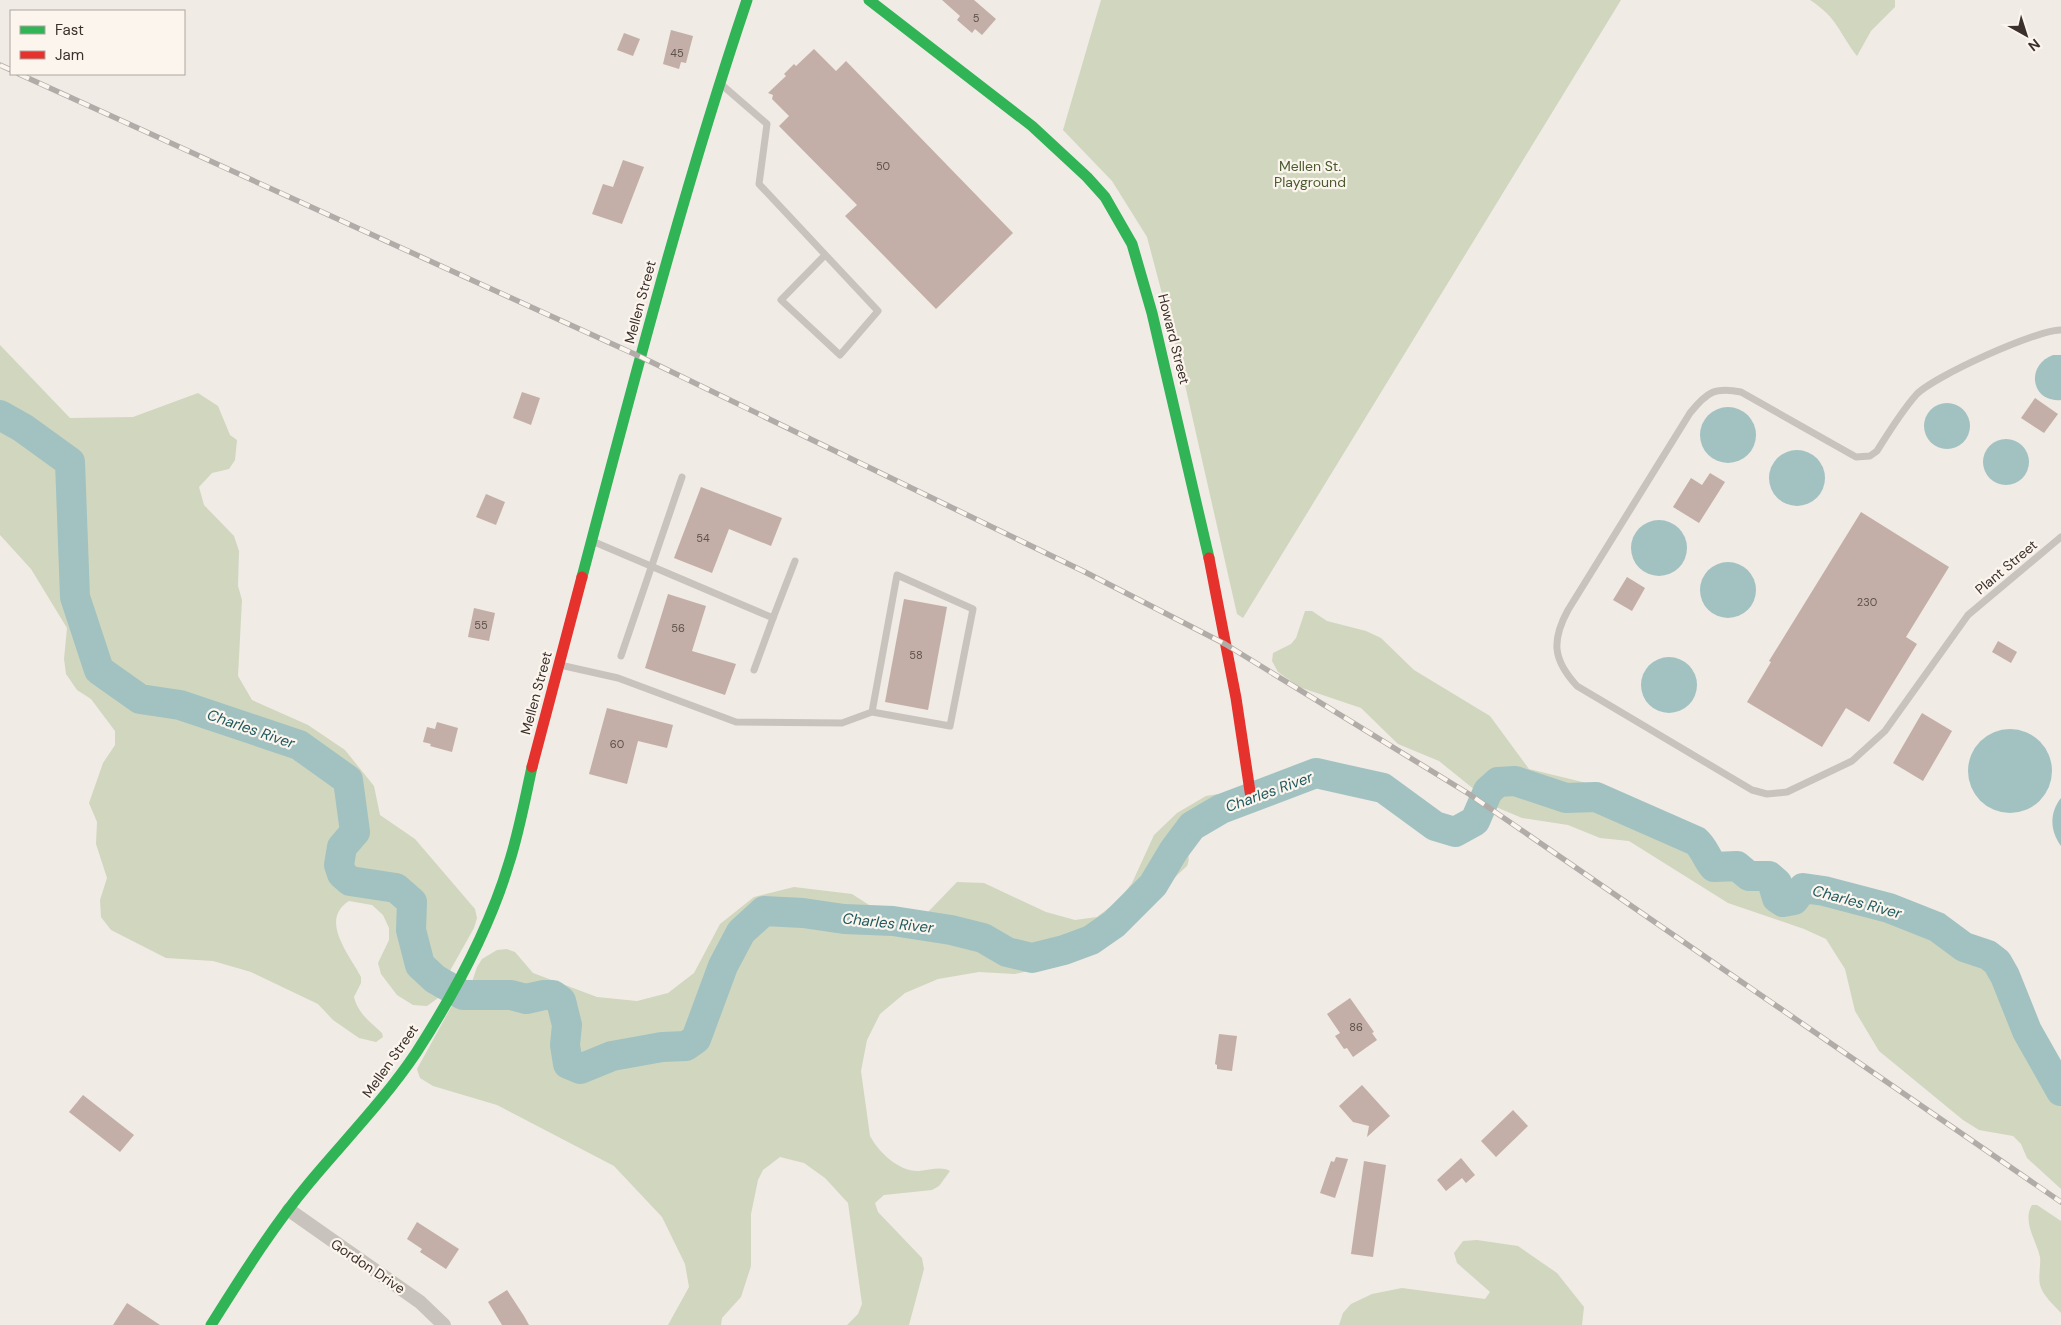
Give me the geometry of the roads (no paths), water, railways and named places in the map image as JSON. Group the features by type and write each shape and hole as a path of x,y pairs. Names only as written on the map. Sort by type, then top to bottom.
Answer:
{"street":[{"name":"Mellen Street","path":"210,1325 289,1210 310,1183 375,1109 415,1054 457,984 487,921 508,866 658,290 747,0"},
{"name":"Howard Street","path":"869,0 887,5 1032,126 1087,177 1105,197 1132,244 1152,312 1206,543 1236,698 1251,798"},
{"name":"Gordon Drive","path":"289,1210 420,1302 444,1325"}],"lane":[{"path":"720,83 767,124 759,184 878,311 840,355 781,300 825,255"},
{"name":"Plant Street","path":"2061,330 2045,332 1998,351 1929,384 1917,394 1877,451 1870,456 1856,457 1741,392 1723,389 1710,393 1700,400 1690,413 1568,610 1559,626 1556,639 1557,656 1565,673 1577,686 1752,790 1767,794 1787,792 1852,761 1885,731 1968,615 2061,537"},
{"path":"621,656 682,477"},
{"path":"592,540 773,618"},
{"path":"754,670 795,562"},
{"path":"559,665 618,678 736,722 842,723 872,712 950,726 973,610 897,575 872,712"}],"water":[{"path":"2053,355 2061,355 2061,400 2043,396 2035,382 2035,374 2038,367 2044,360"},
{"path":"1947,403 1960,407 1966,413 1970,426 1966,439 1960,445 1947,449 1934,445 1928,439 1924,426 1928,413 1934,407"},
{"path":"1723,407 1733,407 1748,415 1754,424 1756,435 1754,446 1748,455 1733,463 1723,463 1712,458 1705,451 1700,440 1700,430 1705,419 1712,412"},
{"path":"2006,439 2019,443 2025,449 2029,462 2025,475 2019,481 2006,485 1993,481 1987,475 1983,462 1987,449 1993,443"},
{"path":"1792,450 1802,450 1817,458 1823,467 1825,478 1823,489 1817,498 1802,506 1792,506 1781,501 1774,494 1769,483 1769,473 1774,462 1781,455"},
{"path":"1654,520 1664,520 1679,528 1685,537 1687,548 1685,559 1679,568 1664,576 1654,576 1643,571 1636,564 1631,553 1631,543 1636,532 1643,525"},
{"path":"1723,562 1733,562 1748,570 1754,579 1756,590 1754,601 1748,610 1733,618 1723,618 1712,613 1705,606 1700,595 1700,585 1705,574 1712,567"},
{"path":"1664,657 1674,657 1689,665 1695,674 1697,685 1695,696 1689,705 1674,713 1664,713 1653,708 1646,701 1641,690 1641,680 1646,669 1653,662"},
{"path":"2002,729 2018,729 2034,736 2045,747 2052,763 2049,787 2040,801 2034,806 2018,813 2002,813 1986,806 1975,795 1968,779 1968,763 1975,747 1986,736"},
{"path":"2061,798 2061,846 2057,840 2052,822 2054,810"}],"waterway":[{"name":"Charles River","path":"0,415 23,428 70,462 75,597 99,670 140,699 180,705 299,745 348,780 355,832 342,847 339,865 342,874 350,881 396,888 412,902 411,930 420,965 435,979 463,995 511,995 526,999 553,995 561,1001 567,1025 565,1045 568,1064 580,1069 612,1056 662,1047 686,1046 696,1039 723,966 741,932 764,911 803,913 844,919 893,921 951,930 983,938 1007,952 1032,958 1064,950 1091,940 1114,924 1153,885 1174,850 1192,826 1221,809 1316,773 1383,788 1435,826 1455,832 1475,821 1488,791 1498,782 1515,781 1566,798 1596,797 1696,841 1714,867 1737,866 1749,876 1769,876 1777,883 1774,888 1777,898 1783,902 1794,900 1803,888 1824,891 1889,908 1937,927 1964,947 1988,955 1997,962 2005,976 2027,1031 2061,1091"}],"railway":[{"path":"0,65 10,70"},
{"path":"21,75 641,357 1085,572 1225,644 1469,794 2061,1202"}],"park label":[{"name":"Mellen St. Playground","path":"1310,174"}]}
